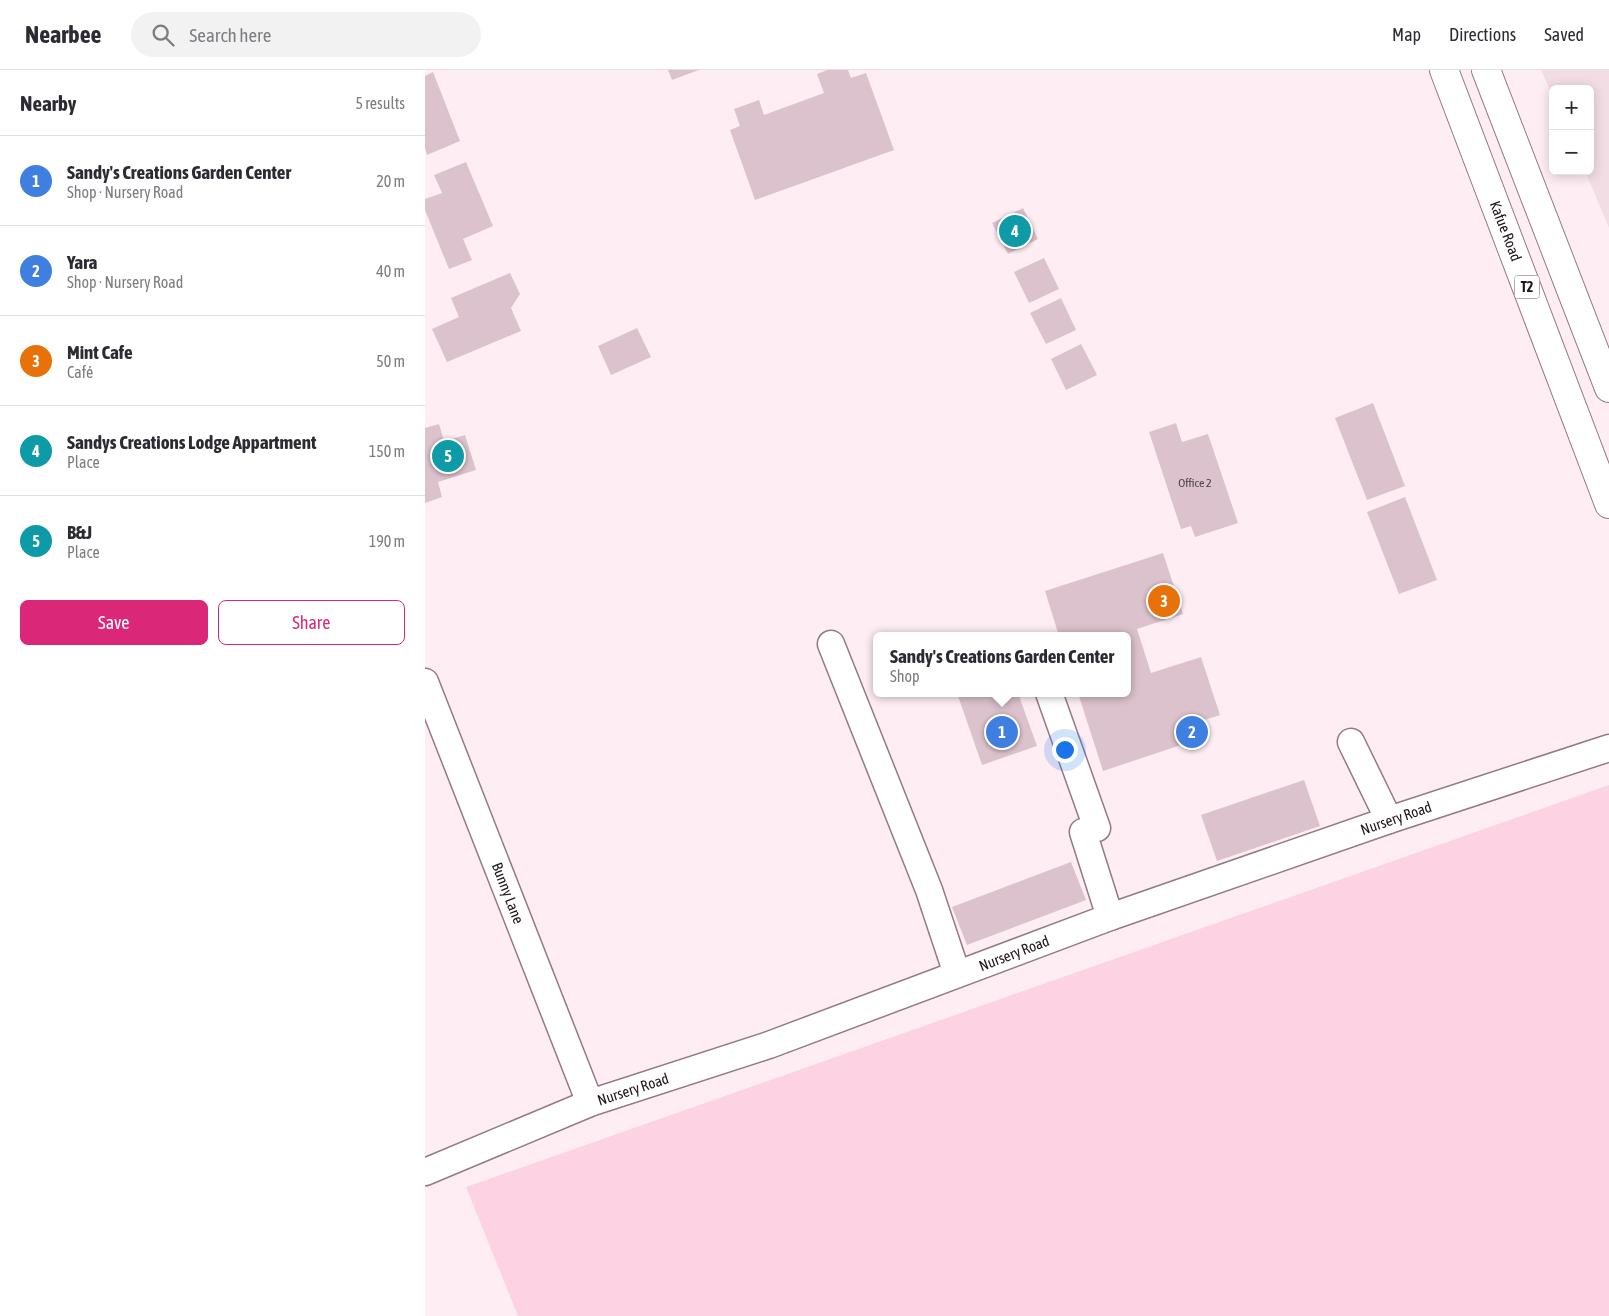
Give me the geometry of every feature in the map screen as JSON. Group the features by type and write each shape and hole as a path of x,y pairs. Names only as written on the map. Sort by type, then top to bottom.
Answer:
{"highway":[{"name":"Kafue Road","path":"1444,70 1609,504"},
{"path":"1487,70 1609,388"}],"street":[{"path":"831,644 929,890 957,974"},
{"name":"Bunny Lane","path":"425,682 590,1103"},
{"path":"1050,697 1090,830 1110,917"},
{"path":"1351,742 1389,820"},
{"name":"Nursery Road","path":"425,1172 590,1103 769,1044 1110,917 1389,820 1609,748"}],"shaded area":[{"path":"1541,70 1609,70 1609,228 1587,175 1594,175 1594,85 1549,85 1549,88"},
{"path":"1609,785 1609,1316 518,1316 466,1187"}],"building":[{"path":"668,70 699,70 672,80"},
{"path":"827,70 848,70 851,78 866,73 894,150 755,200 730,130 740,126 734,109 759,100 764,115 824,93 817,74"},
{"path":"433,72 460,141 427,155 425,148 425,76"},
{"path":"466,162 493,226 463,239 472,260 449,269 425,210 425,199 442,193 434,175"},
{"path":"1023,208 1038,239 1008,254 992,223"},
{"path":"1044,258 1059,289 1029,303 1014,272"},
{"path":"510,273 520,294 511,308 521,331 447,362 432,329 459,317 451,298"},
{"path":"1061,298 1076,330 1046,344 1030,313"},
{"path":"637,328 651,357 611,375 598,346"},
{"path":"1081,344 1097,375 1066,390 1051,359"},
{"path":"1373,403 1405,486 1367,500 1335,418"},
{"path":"1176,423 1182,442 1208,434 1238,523 1195,537 1191,526 1181,529 1149,432"},
{"path":"439,424 444,441 465,435 476,470 438,482 442,497 425,503 425,428"},
{"path":"1405,497 1437,580 1399,594 1367,512"},
{"path":"1163,553 1183,614 1137,629 1151,673 1201,657 1220,715 1179,728 1184,744 1103,771 1079,697 1131,697 1131,632 1058,632 1045,591"},
{"path":"958,697 1019,697 1037,746 982,765"},
{"path":"1304,780 1320,826 1217,861 1201,815"},
{"path":"1071,862 1086,900 967,945 952,907"}],"place":[{"name":"Sandys Creations Lodge Appartment","path":"1015,231"},
{"name":"B&J","path":"448,456"},
{"name":"Mint Cafe","path":"1164,601"},
{"name":"Sandy's Creations Garden Center","path":"1002,732"},
{"name":"Yara","path":"1192,732"}]}
